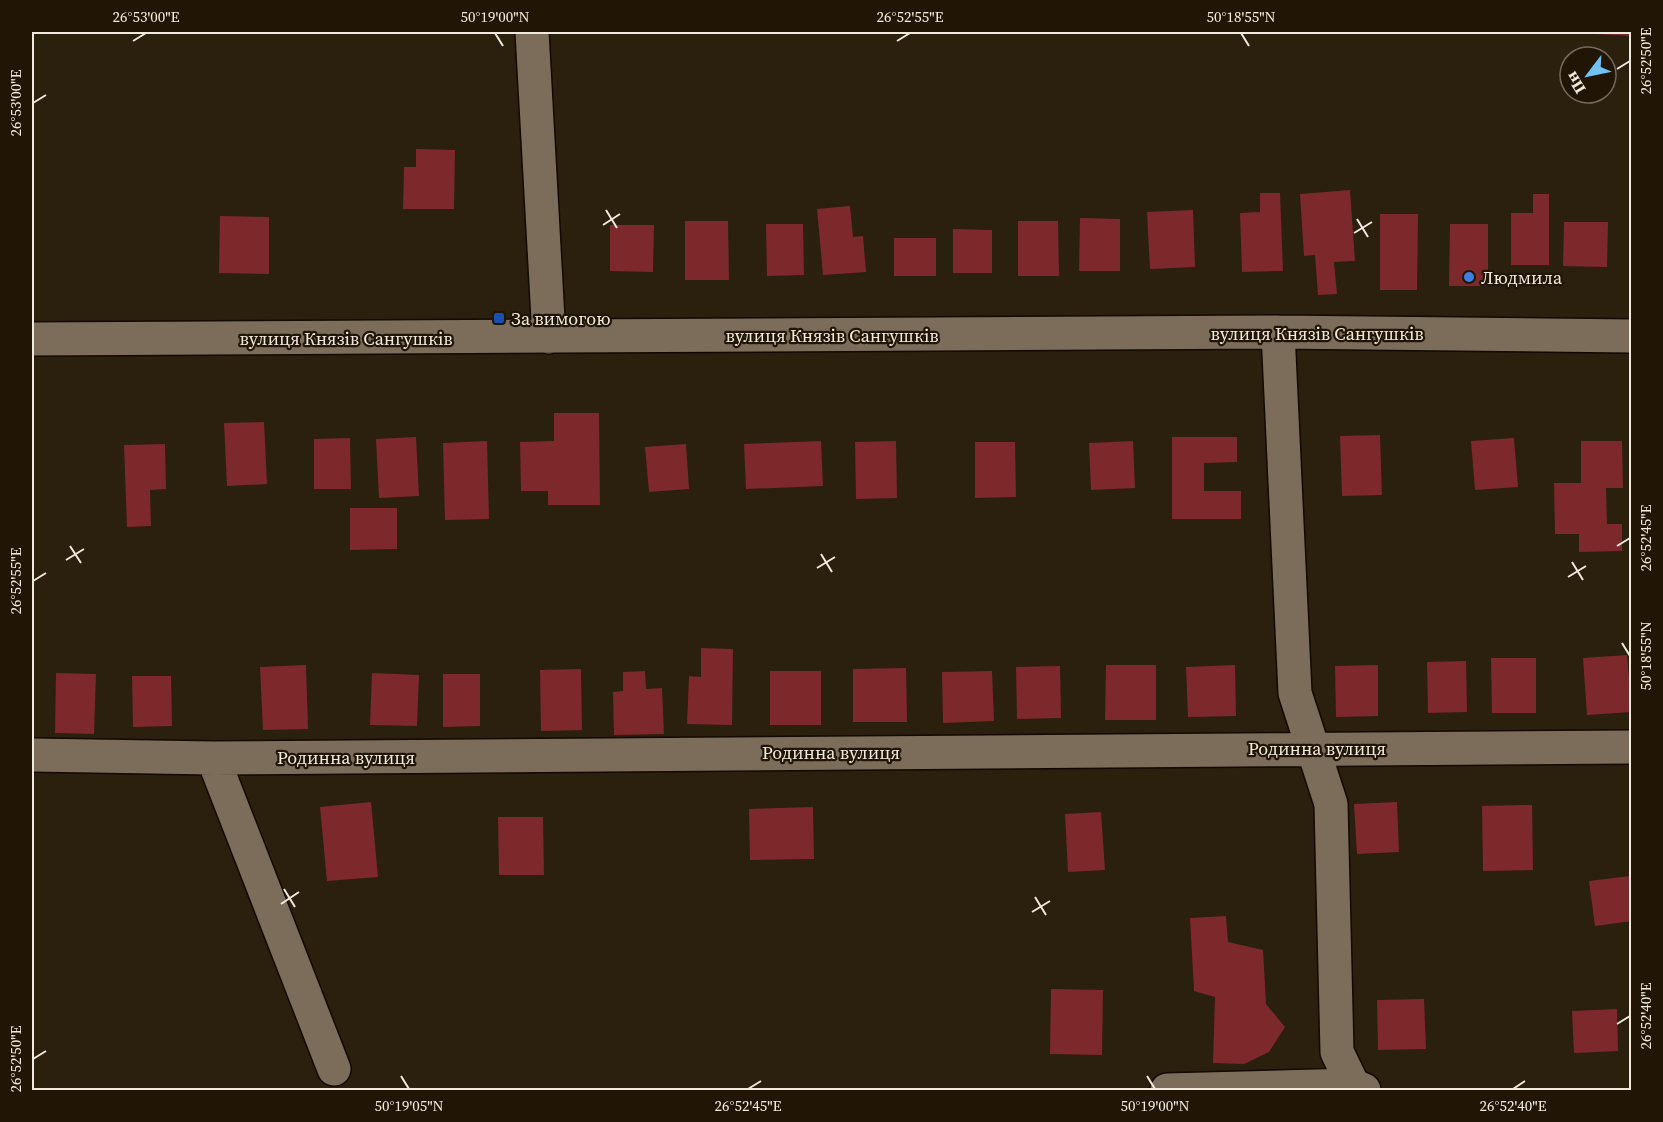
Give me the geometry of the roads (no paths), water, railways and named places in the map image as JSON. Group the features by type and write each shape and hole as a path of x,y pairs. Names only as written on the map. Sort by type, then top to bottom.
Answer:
{"street":[{"path":"532,32 549,337"},
{"path":"1278,332 1295,693 1330,804 1336,1052 1358,1088"},
{"name":"вулиця Князів Сангушків","path":"32,339 1278,332 1632,336"},
{"name":"Родинна вулиця","path":"32,755 213,758 1632,747"},
{"path":"213,758 334,1069"},
{"path":"1167,1090 1358,1088"}],"place":[{"name":"Людмила","path":"1469,277"},
{"name":"За вимогою","path":"499,318"}]}
